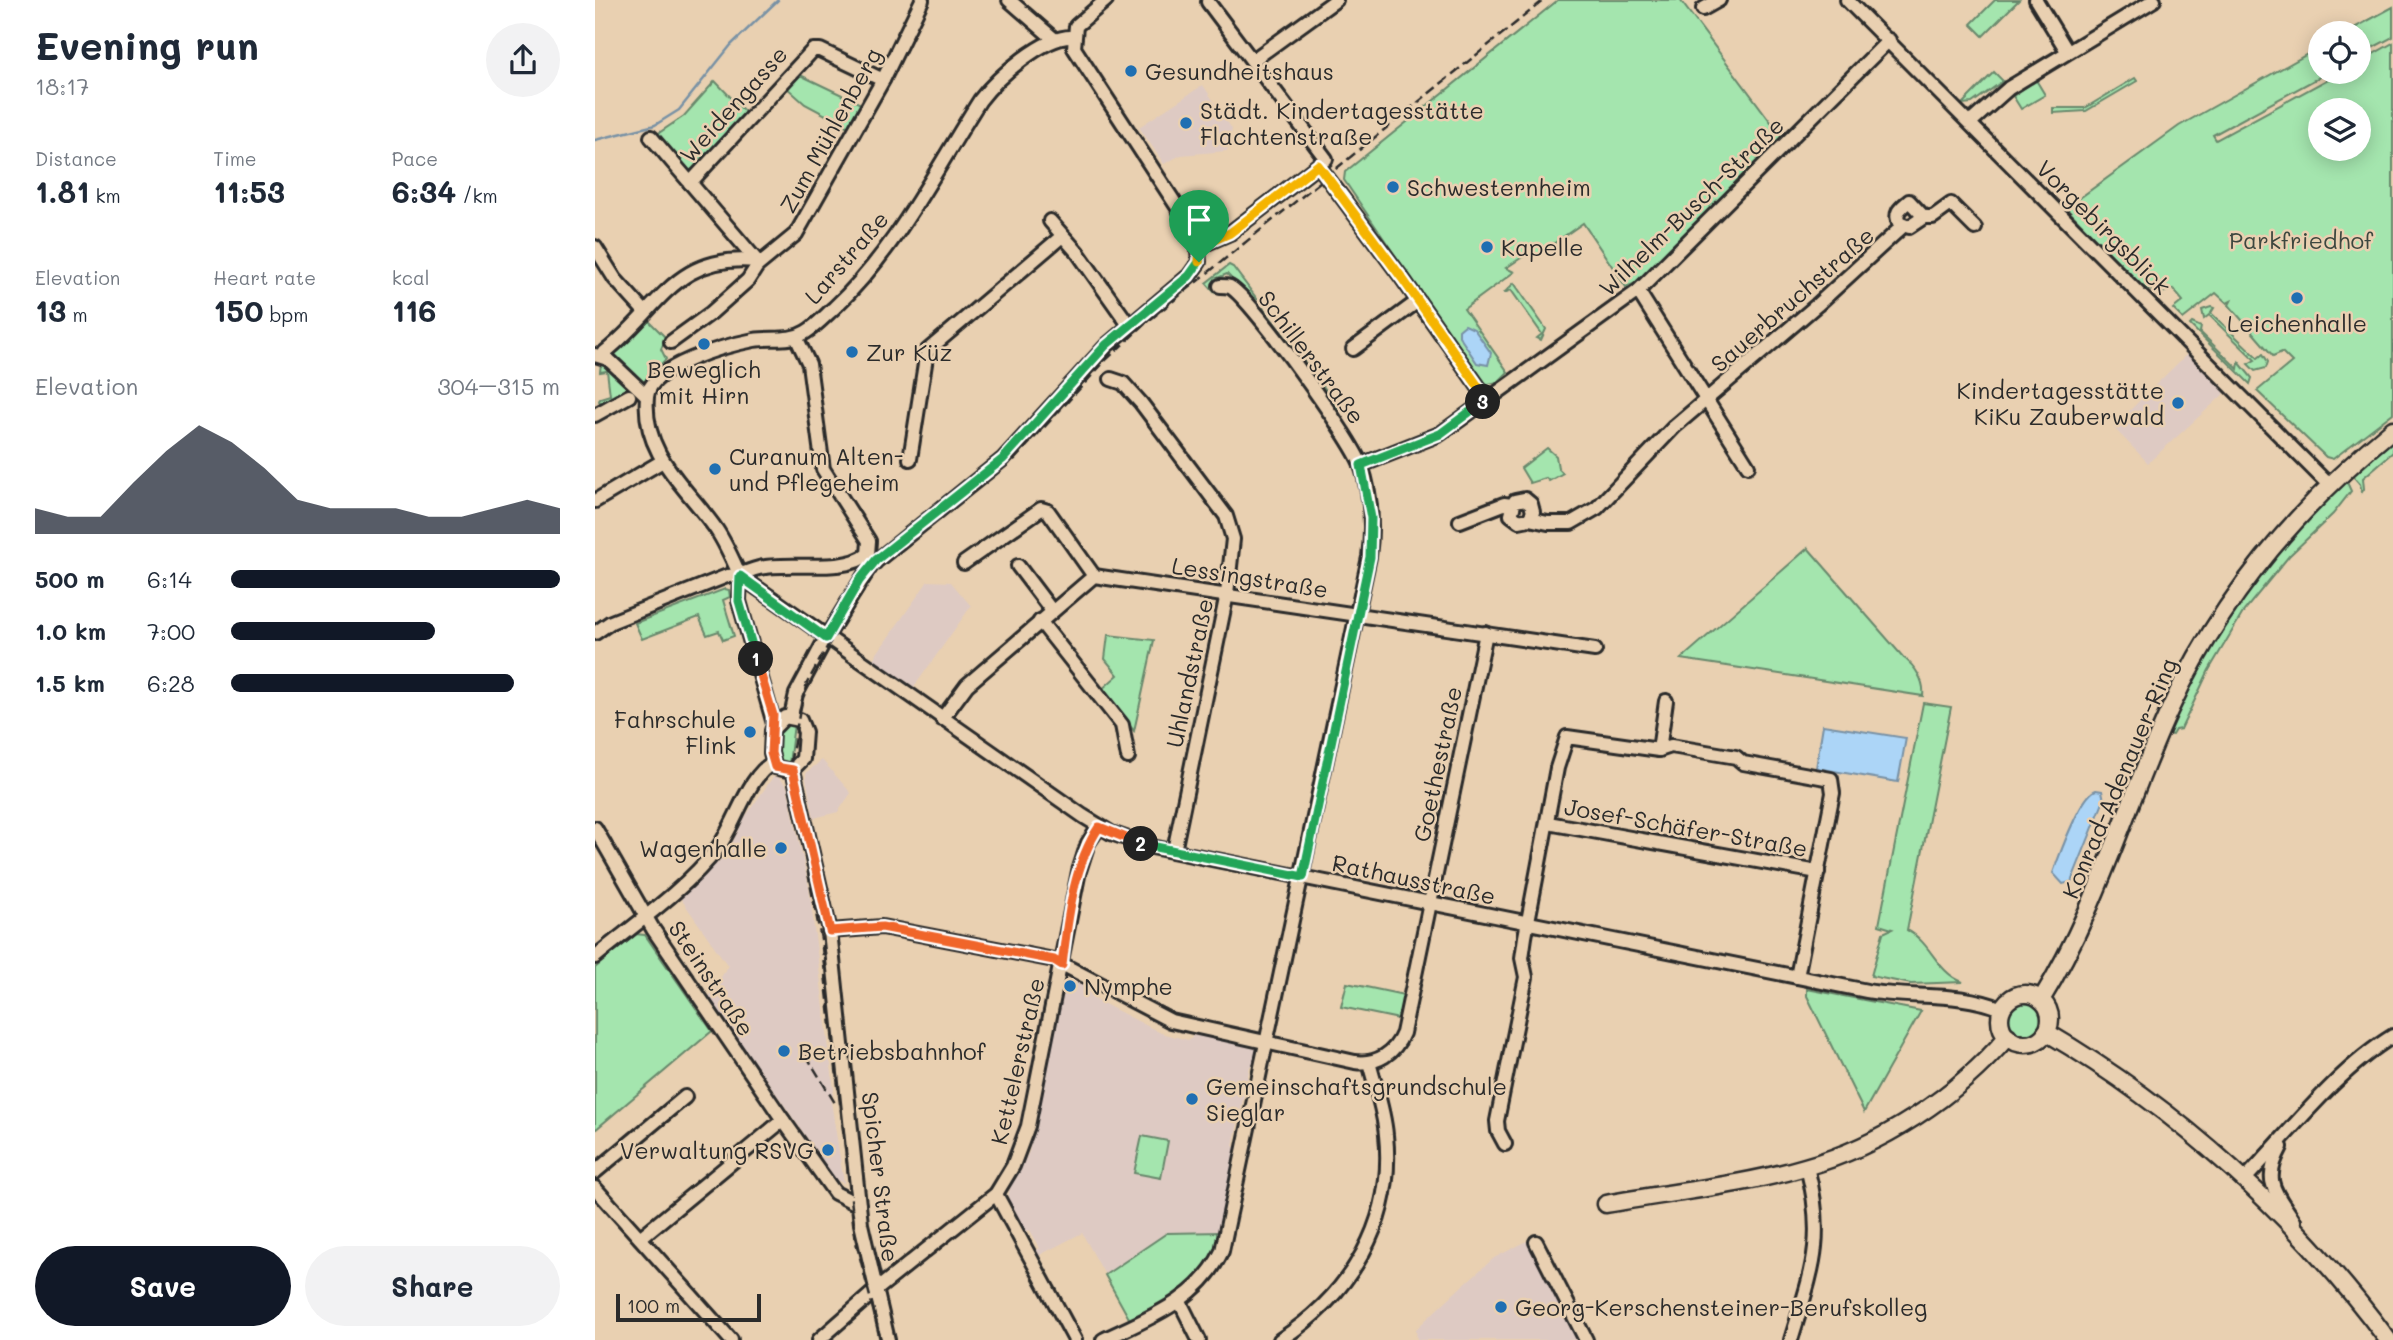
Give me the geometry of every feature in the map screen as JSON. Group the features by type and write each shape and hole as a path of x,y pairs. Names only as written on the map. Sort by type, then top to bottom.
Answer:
{"main road":[{"name":"Konrad-Adenauer-Ring","path":"2041,1000 2091,906 2169,711 2207,635 2245,579 2330,485 2393,429"},
{"path":"2019,995 2030,995 2041,1000 2049,1015 2046,1031 2028,1043 2017,1042 2008,1037 2000,1021 2002,1009 2009,1000 2019,995"},
{"path":"2046,1031 2142,1092 2244,1180 2306,1241 2388,1340"},
{"path":"1606,1203 1807,1167 1851,1150 1914,1117 1972,1072 2008,1037"}],"street":[{"name":"Zum Mühlenberg","path":"671,342 712,313 748,280 757,263 796,234 883,79 922,0"},
{"path":"1009,0 1054,39"},
{"path":"791,716 796,694 826,638 859,581 876,560 1003,459 1129,325 1189,276 1199,262 1200,246 1077,56 1073,37 1080,21 1105,0"},
{"path":"1253,60 1336,0"},
{"path":"1703,9 1719,0"},
{"name":"Vorgebirgsblick","path":"1847,0 2330,485"},
{"path":"2036,0 2067,51"},
{"path":"1971,122 2009,88 2154,0"},
{"path":"1208,2 1253,60 1487,399"},
{"name":"Larstraße","path":"796,337 809,330 848,294 884,251 986,91 1003,75 1054,39 1073,37"},
{"name":"Wilhelm-Busch-Straße","path":"1361,465 1440,434 1639,290 1889,40"},
{"name":"Weidengasse","path":"690,183 813,50 820,50 883,79"},
{"name":"Weidengasse","path":"651,137 757,263"},
{"path":"1200,246 1230,233 1322,162"},
{"name":"Sauerbruchstraße","path":"1924,217 1911,227 1903,226 1898,220 1898,211 1909,201 1924,217 1931,218 1951,204 1975,228"},
{"path":"1050,221 1078,253 1129,325"},
{"name":"Sauerbruchstraße","path":"1460,521 1504,504 1512,505 1520,499 1528,501 1533,512 1529,519 1564,523 1587,515 1652,447 1903,226"},
{"path":"910,459 927,351 1062,237"},
{"path":"595,247 615,279 645,312"},
{"path":"595,501 661,462 648,415 646,395 614,364 598,356 636,325 645,312 685,275 703,265 723,260 757,263"},
{"name":"Schillerstraße","path":"1103,1340 1180,1301 1212,1270 1222,1251 1370,557 1371,526 1361,465 1344,431 1253,310 1232,288 1220,286"},
{"path":"1639,290 1748,466"},
{"path":"1353,349 1417,301"},
{"path":"595,633 611,622 727,576 740,576 758,568 854,562 868,554 870,545 823,469 809,364 796,337 755,340 683,363 662,373 646,395"},
{"name":"Uhlandstraße","path":"1111,379 1123,383 1133,392 1226,516 1234,547 1227,594 1174,851"},
{"path":"595,415 629,396"},
{"name":"Rathausstraße","path":"661,462 717,531 740,576 1099,827 1132,841 1797,977 1894,995 1964,997 2002,1009"},
{"path":"942,719 967,685 1094,576 1045,510 964,563"},
{"path":"1018,566 1052,611"},
{"path":"740,576 739,601 774,724 770,748 773,763 782,771 793,770 803,759 805,733 800,720 791,716 779,719 774,724"},
{"name":"Lessingstraße","path":"1094,576 1595,650"},
{"path":"1040,621 1122,725 1128,757"},
{"name":"Goethestraße","path":"1369,1062 1389,1054 1403,1033 1486,633"},
{"path":"1659,750 1666,701"},
{"path":"1505,1144 1498,1131 1497,1121 1526,977 1522,958 1528,923 1557,768 1567,737 1659,750 1671,746 1736,757 1743,763 1831,779 1833,793 1797,977"},
{"path":"595,957 718,849 758,778 773,763"},
{"name":"Spicher Straße","path":"793,770 830,931 859,1205 888,1340"},
{"name":"Josef-Schäfer-Straße","path":"1548,823 1818,872"},
{"name":"Kettelerstraße","path":"819,1340 876,1290 996,1194 1013,1166 1028,1126 1062,965 1080,863 1088,843 1099,827"},
{"name":"Steinstraße","path":"595,828 670,956 783,1120 835,1193 859,1205"},
{"path":"830,931 882,927 1054,960 1162,1018 1337,1059 1369,1062 1386,1138 1386,1178 1381,1212 1360,1259 1336,1294 1311,1318 1280,1340"},
{"path":"2244,1180 2348,1072 2375,1047 2393,1037"},
{"path":"595,1172 685,1097"},
{"path":"640,1238 783,1120"},
{"path":"2288,1134 2271,1166 2272,1187 2306,1241"},
{"path":"1791,1340 1816,1254 1818,1231 1807,1167"},
{"path":"595,1188 731,1340"},
{"path":"996,1194 1075,1340"},
{"path":"1536,1242 1586,1340"},
{"path":"1180,1301 1199,1340"}],"shaded area":[{"name":"Städt. Kindertagesstätte Flachtenstraße","path":"1203,85 1232,129 1227,151 1181,155 1164,164 1139,127"},
{"name":"Kindertagesstätte KiKu Zauberwald","path":"2188,353 2225,393 2148,463 2113,427"},
{"path":"928,581 951,582 971,606 914,687 873,659"},
{"path":"822,760 851,793 838,812 814,818 806,773"},
{"path":"773,777 778,777 787,786 809,887 834,1090 831,1101 844,1183 836,1180 709,997 728,966 679,896 726,855 745,817"},
{"path":"1072,979 1096,992 1093,998 1161,1033 1188,1040 1195,1034 1254,1047 1260,1055 1257,1067 1250,1066 1233,1146 1240,1148 1222,1232 1133,1257 1105,1275 1082,1233 1036,1257 1033,1252 1040,1248 1030,1230 1023,1233 1010,1209 1008,1197 1011,1184 1029,1152 1064,982"},
{"name":"Georg-Kerschensteiner-Berufskolleg","path":"1529,1240 1579,1340 1417,1340 1416,1329 1462,1286 1494,1258"}],"green space":[{"path":"1558,0 1680,0 1782,137 1641,281 1626,287 1583,223 1536,256 1527,254 1506,268 1514,272 1464,309 1508,372 1498,382 1488,384 1479,379 1344,180 1345,172"},
{"path":"1995,0 2019,0 1983,36 1971,24"},
{"path":"2393,7 2393,37 2371,49 2371,21 2367,21"},
{"name":"Parkfriedhof","path":"2393,43 2393,413 2333,459 2326,457 2257,391 2292,362 2282,352 2273,356 2229,305 2231,301 2227,303 2216,293 2183,319 2173,309 2183,301 2173,289 2159,294 2141,286 2066,208 2179,126 2308,54 2308,83 2213,135 2216,140 2319,84 2371,84 2371,55"},
{"path":"1994,72 2003,81 1972,103 1962,104"},
{"path":"798,74 863,105 850,128 805,104 786,87"},
{"path":"2135,78 2137,81 2086,111 2053,113 2053,108 2085,108"},
{"path":"2036,80 2045,95 2021,109 2013,96"},
{"path":"715,81 747,114 697,168 687,171 653,137 684,116"},
{"path":"1229,265 1257,299 1250,298 1227,274 1215,279 1214,292 1206,283"},
{"path":"1514,283 1546,329 1541,340 1537,338 1542,334 1511,290 1504,293"},
{"path":"2214,308 2211,313 2258,358 2263,354 2268,362 2266,368 2255,371 2248,364 2255,360 2209,315 2204,319 2202,310"},
{"path":"1264,309 1339,407 1335,410 1264,316"},
{"path":"648,320 666,338 661,349 666,359 643,383 613,354 614,350"},
{"path":"2192,323 2201,327 2200,332 2238,369 2239,362 2252,378 2250,384 2190,325"},
{"path":"601,363 605,363 634,388 626,396 602,404 599,401 600,398 610,395 607,371 600,372"},
{"path":"2393,436 2393,452 2363,478 2362,492 2360,484 2352,475"},
{"path":"1547,448 1556,456 1558,468 1563,473 1549,481 1546,478 1530,483 1521,468"},
{"path":"2346,480 2351,491 2333,514 2289,556 2244,611 2209,670 2181,729 2175,730 2172,735 2165,734 2227,614 2312,513"},
{"path":"1808,548 1915,669 1921,679 1923,696 1681,659"},
{"path":"725,589 729,590 730,597 723,600 734,636 723,640 719,631 707,635 699,617 642,639 635,623"},
{"path":"1108,635 1154,640 1134,731 1101,690 1118,675 1105,659"},
{"path":"1923,703 1951,707 1907,930 1922,942 1946,971 1963,982 1911,984 1871,976 1883,933 1892,929 1879,925"},
{"path":"787,723 794,724 789,764 780,762 777,756 779,730"},
{"path":"635,934 645,935 712,1031 595,1130 595,968"},
{"path":"1347,983 1404,995 1399,1019 1341,1007"},
{"path":"1807,989 1921,1011 1864,1112 1807,996"},
{"path":"2025,1000 2038,1006 2044,1019 2038,1032 2025,1038 2012,1032 2006,1019 2012,1006"},
{"path":"1142,1136 1168,1141 1161,1178 1134,1173"},
{"path":"1222,1232 1208,1263 1187,1287 1131,1322 1105,1275 1167,1233"}],"water":[{"path":"1465,325 1474,329 1491,353 1488,365 1477,363 1459,336 1459,330"},
{"path":"1823,725 1906,738 1898,782 1816,768"},
{"path":"2096,790 2102,791 2104,800 2071,882 2063,884 2053,873 2077,814 2090,794"}],"waterway":[{"path":"595,140 655,125 679,110 731,45 778,0"}],"railway":[{"path":"881,1340 856,1242 821,939 792,792 791,759 807,683 827,647 877,571 903,546 1015,459 1107,359 1146,323 1544,0"},
{"path":"806,1055 835,1103"}],"place":[{"name":"Gesundheitshaus","path":"1131,71"},
{"name":"Städt. Kindertagesstätte Flachtenstraße","path":"1186,123"},
{"name":"Schwesternheim","path":"1393,187"},
{"name":"Kapelle","path":"1487,247"},
{"name":"Leichenhalle","path":"2297,298"},
{"name":"Beweglich mit Hirn","path":"704,344"},
{"name":"Zur Küz","path":"852,352"},
{"name":"Kindertagesstätte KiKu Zauberwald","path":"2178,403"},
{"name":"Curanum Alten- und Pflegeheim","path":"715,469"},
{"name":"Fahrschule Flink","path":"750,732"},
{"name":"Wagenhalle","path":"781,848"},
{"name":"Nymphe","path":"1070,986"},
{"name":"Betriebsbahnhof","path":"784,1051"},
{"name":"Gemeinschaftsgrundschule Sieglar","path":"1192,1099"},
{"name":"Verwaltung RSVG","path":"828,1150"},
{"name":"Georg-Kerschensteiner-Berufskolleg","path":"1501,1307"}],"route":[{"path":"1318,165 1487,399 1440,434 1361,465 1371,518 1370,557 1303,877 1152,847 1121,838 1099,827 1088,843 1079,870 1062,965 1054,960 882,927 849,927 830,931 817,863 793,770 782,771 775,767 771,758 773,715 739,601 740,576 755,584 826,638 863,574 876,560 1003,459 1036,426 1106,345 1189,276 1199,262 1200,246 1216,242 1230,233 1318,165"}]}
